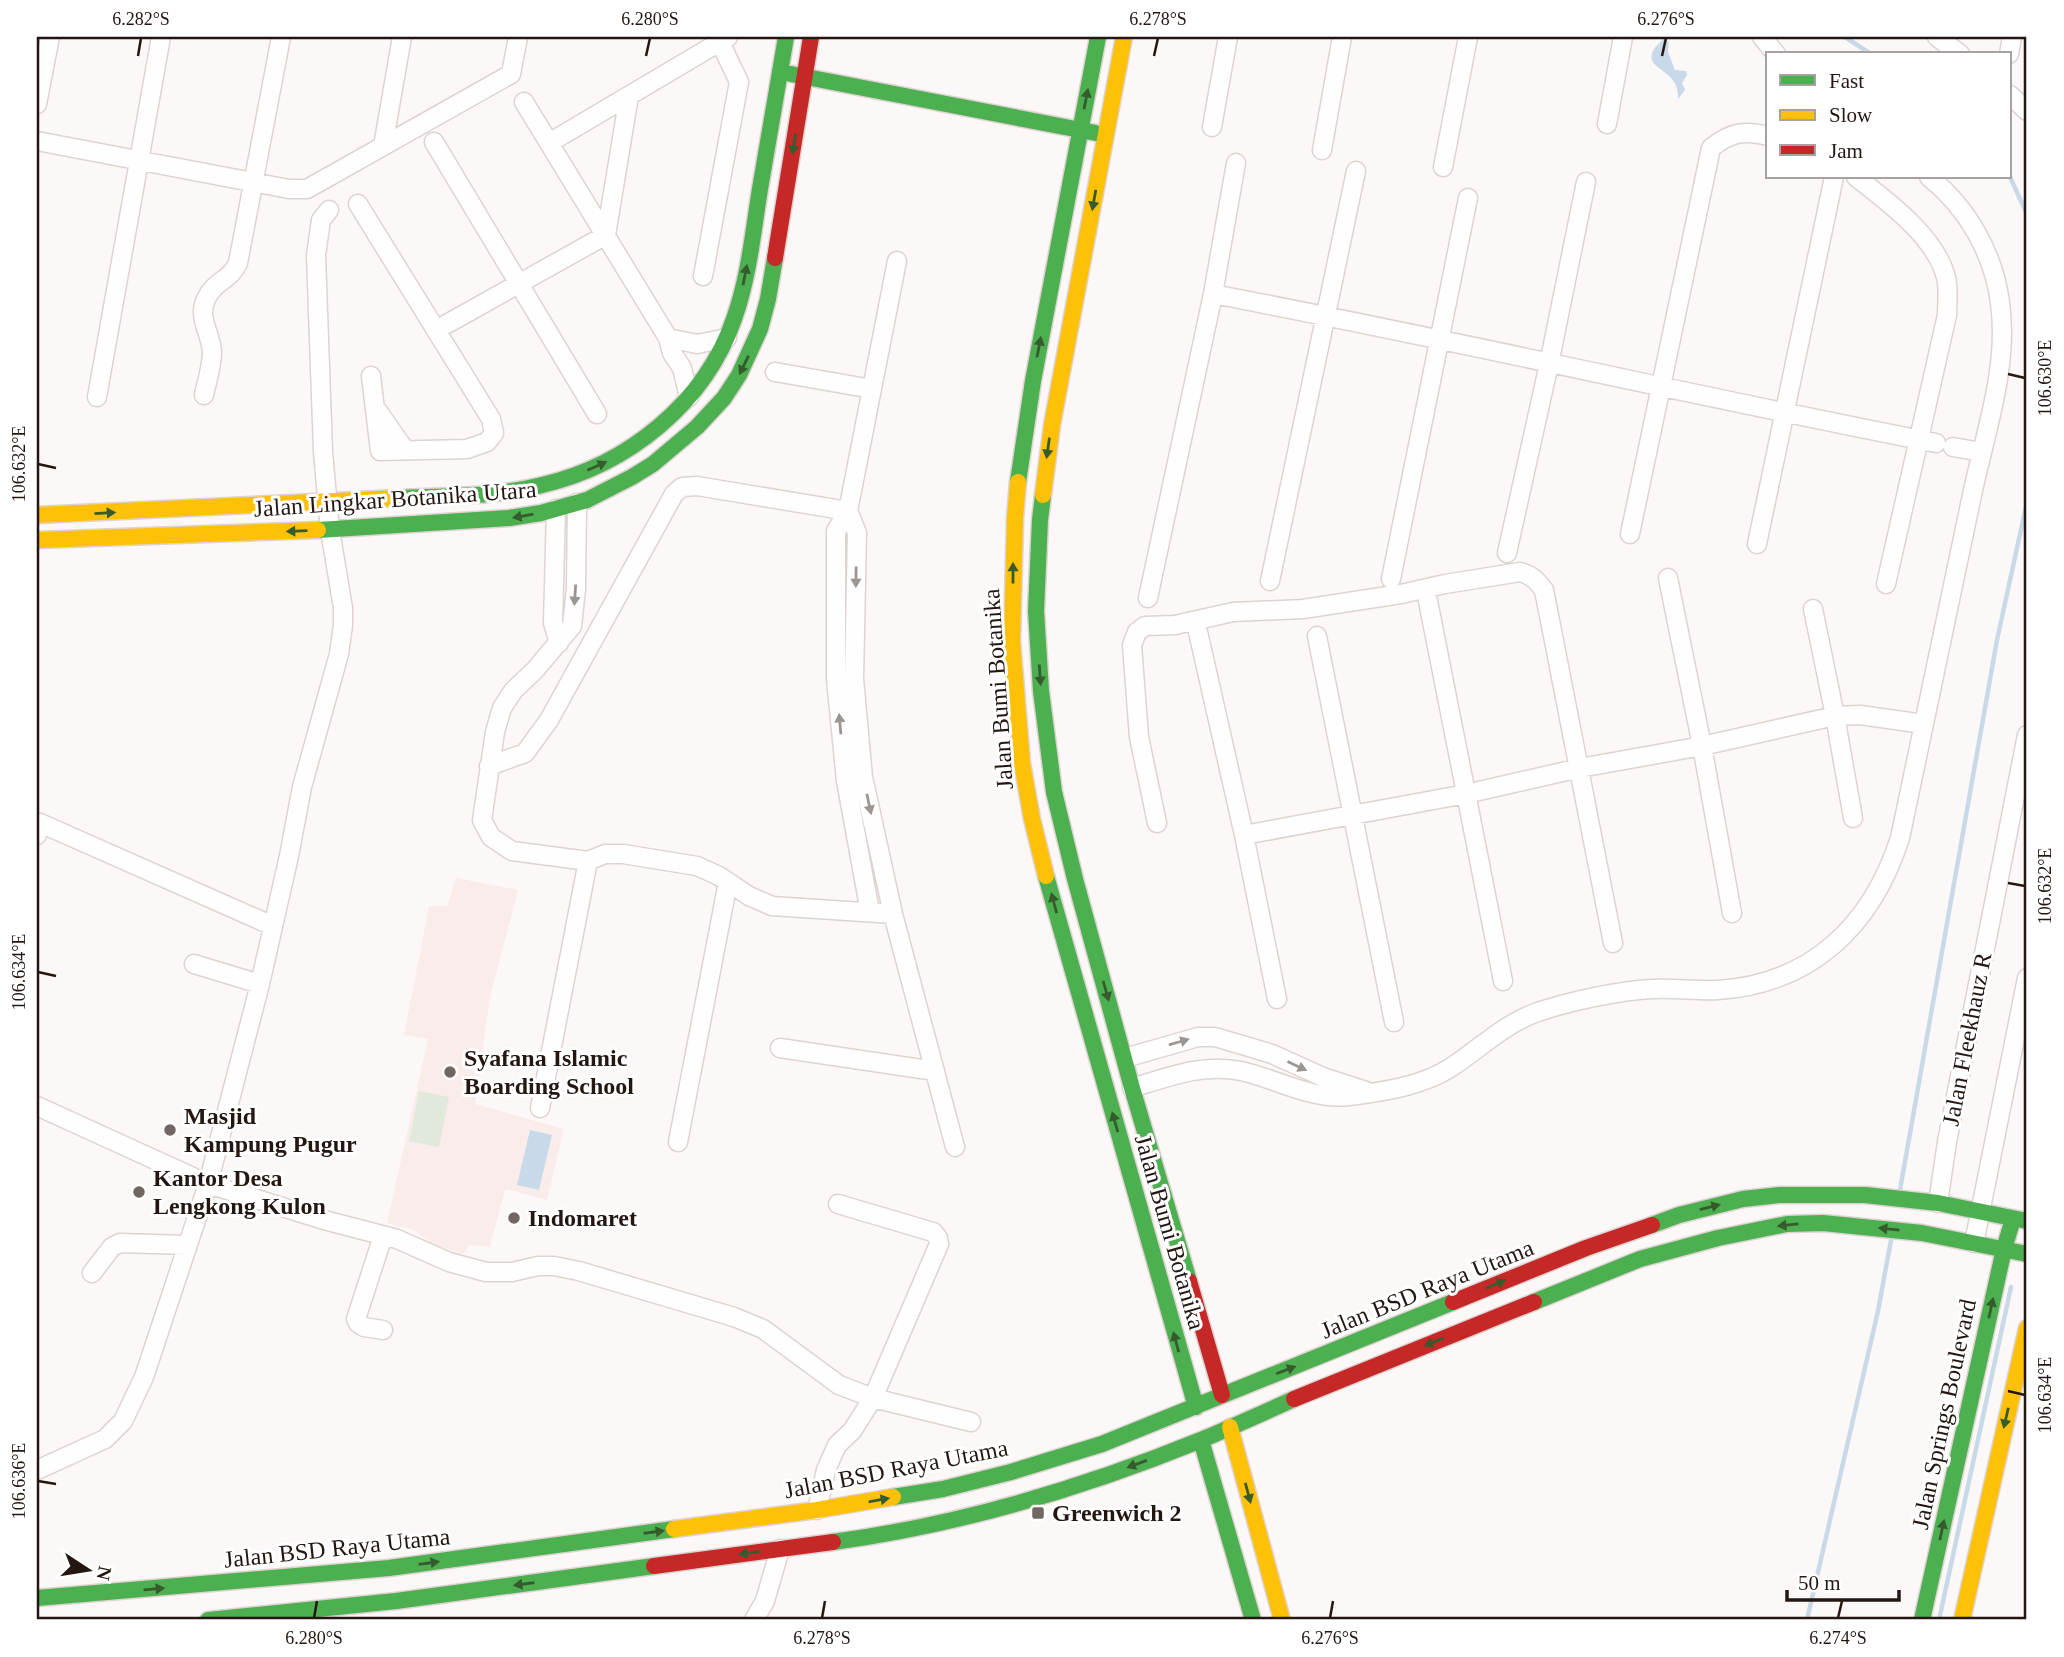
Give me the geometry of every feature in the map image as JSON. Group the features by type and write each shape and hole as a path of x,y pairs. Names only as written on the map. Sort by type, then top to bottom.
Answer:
{"main road":[{"name":"Jalan Lingkar Botanika Utara","path":"37,515 502,493 551,484 607,463 641,440 689,397 705,377 727,338 745,277 786,37"},
{"name":"Jalan Lingkar Botanika Utara","path":"37,540 330,530 509,518 577,503 632,477 674,447 724,398 739,375 760,329 768,299 811,37"},
{"name":"Jalan Bumi Botanika","path":"1098,37 1033,381 1018,479 1012,641 1022,763 1032,819 1052,899 1196,1407"},
{"name":"Jalan Bumi Botanika","path":"1124,37 1052,425 1040,520 1036,611 1049,758 1074,879 1222,1395"},
{"path":"780,72 1106,135"},
{"path":"1022,763 1049,758"},
{"name":"Jalan BSD Raya Utama","path":"208,1620 943,1489 1011,1472 1102,1444 1527,1271 1635,1230 1679,1215 1743,1199 1780,1195 1865,1195 1933,1203 2020,1220"},
{"name":"Jalan Springs Boulevard","path":"1922,1620 2004,1249 2020,1220"},
{"name":"Jalan BSD Raya Utama","path":"37,1598 393,1585 780,1549 868,1537 1000,1508 1081,1484 1201,1440 1326,1385 1640,1259 1718,1238 1787,1224 1823,1223 1922,1233 2027,1254"},
{"path":"1962,1620 2027,1328"},
{"path":"1230,1427 1282,1620"},
{"path":"1201,1440 1253,1620"}],"street":[{"path":"37,104 50,37"},
{"path":"97,397 161,37"},
{"path":"204,395 212,356 211,344 204,327 205,301 215,284 234,272 238,263 281,37"},
{"path":"383,146 402,37"},
{"path":"37,141 289,189 307,189 511,74 518,37"},
{"path":"1212,127 1228,37"},
{"path":"1322,150 1342,37"},
{"path":"1443,167 1468,37"},
{"path":"1607,124 1623,37"},
{"path":"1762,37 1774,52"},
{"path":"549,143 724,39 739,82 703,276"},
{"path":"606,235 629,96"},
{"path":"2011,96 2027,111"},
{"path":"524,102 668,338 672,353 682,368 689,397"},
{"path":"1630,534 1711,148 1724,137 1736,133 1766,136"},
{"path":"434,142 597,414"},
{"path":"1148,598 1213,294 1236,163"},
{"path":"1270,581 1356,171"},
{"path":"1757,544 1834,178"},
{"path":"1857,178 1910,222 1933,249 1946,278 1947,315 1935,443 1886,584"},
{"path":"1132,1088 1203,1068 1241,1071 1329,1096 1373,1093 1416,1083 1449,1069 1496,1035 1533,1014 1581,1001 1640,990 1718,990 1761,983 1801,968 1830,948 1860,918 1884,881 1900,838 1998,382 2002,325 1996,280 1970,221 1950,195 1930,178"},
{"path":"1507,553 1586,182"},
{"path":"1391,579 1468,198"},
{"path":"358,204 491,419 494,433 487,442 467,449 380,451 371,376"},
{"path":"37,1470 105,1439 123,1421 144,1377 208,1184 260,984 302,787 339,654 343,608 330,530 323,452 316,256 321,220 328,210"},
{"path":"436,330 606,235"},
{"path":"870,912 846,781 836,679 836,531 848,511 897,261"},
{"path":"1213,294 1439,338 1981,452"},
{"path":"668,338 697,344 727,338"},
{"path":"775,372 872,389"},
{"path":"489,766 525,753 548,720 674,494 682,486 697,486 848,511"},
{"path":"577,503 576,589 572,626 535,670 513,691 502,708 495,732 482,820 491,837 512,851 589,861 605,854 623,854 697,866 772,906 893,914"},
{"path":"556,509 553,623 559,643"},
{"path":"848,511 858,533 854,680 863,777 893,914 955,1147"},
{"path":"1157,823 1139,737 1132,645 1137,632 1145,626 1175,625 1233,612 1303,609 1520,572 1535,578 1544,590 1613,943"},
{"path":"1668,578 1732,913"},
{"path":"1428,601 1503,981"},
{"path":"1813,609 1853,818"},
{"path":"1198,632 1244,835 1277,999"},
{"path":"1317,636 1394,1022"},
{"path":"1244,835 1466,794 1835,716 1860,715 1924,724"},
{"name":"Jalan Fleekhauz R","path":"1933,1203 2027,736"},
{"path":"37,835 40,823 273,926"},
{"path":"540,1108 589,861"},
{"path":"678,1142 728,882"},
{"path":"194,964 260,984"},
{"path":"1974,1243 2027,978"},
{"path":"1125,1058 1198,1037 1215,1037 1262,1051 1323,1077 1373,1093"},
{"path":"780,1048 935,1071"},
{"path":"37,1106 208,1184 404,1242 449,1262 486,1272 512,1272 538,1266 554,1266 734,1317 763,1329 839,1385 873,1398 971,1422"},
{"path":"817,1510 826,1470 837,1445 852,1431 873,1398 939,1244 933,1232 838,1205"},
{"path":"383,1236 356,1319 364,1327 383,1329"},
{"path":"92,1273 112,1247 120,1244 187,1245"},
{"path":"754,1620 765,1601 780,1549"}],"shaded area":[{"name":"Syafana Islamic Boarding School","path":"456,878 518,890 490,997 475,1104 564,1129 547,1200 505,1189 490,1247 470,1245 463,1254 434,1245 414,1230 387,1223 428,1039 404,1035 429,906 447,906"}],"green space":[{"path":"419,1091 449,1097 439,1147 409,1141"}],"water":[{"path":"1665,37 1675,70 1686,71 1687,75 1682,83 1685,90 1678,99 1674,81 1653,63 1654,49"},
{"path":"530,1130 552,1135 539,1190 517,1185"}],"waterway":[{"path":"1845,37 1868,52"},
{"path":"2010,178 2027,214"},
{"path":"1900,1190 1997,640 2027,502"},
{"path":"1807,1620 1878,1311 1891,1240"},
{"path":"1939,1620 2011,1287"}],"traffic: fast":[{"path":"400,498 507,492 574,476 633,446 659,426 704,378 734,319 743,287 786,37"},
{"path":"1018,482 1033,381 1098,37"},
{"path":"791,74 1096,133"},
{"path":"318,530 509,518 541,513 587,500 632,477 653,464 697,427 724,398 739,375 760,329 775,258"},
{"path":"1043,495 1036,611 1041,691 1054,792 1132,1088 1189,1281"},
{"path":"1046,876 1196,1407"},
{"path":"1652,1225 1679,1215 1743,1199 1780,1195 1865,1195 1938,1203 2027,1221"},
{"path":"1922,1620 2004,1249 2013,1219"},
{"path":"1534,1302 1640,1259 1718,1238 1787,1224 1823,1223 1922,1233 2027,1254"},
{"path":"893,1497 943,1489 1011,1472 1102,1444 1453,1302"},
{"path":"833,1542 927,1526 1066,1489 1201,1440 1294,1399"},
{"path":"1201,1440 1253,1620"},
{"path":"37,1598 389,1568 674,1529"},
{"path":"208,1620 396,1601 654,1566"}],"traffic: slow":[{"path":"1043,495 1052,425 1124,37"},
{"path":"1018,482 1012,641 1022,763 1046,876"},
{"path":"37,515 400,498"},
{"path":"37,540 318,530"},
{"path":"1962,1620 2027,1328"},
{"path":"1230,1427 1282,1620"},
{"path":"674,1529 893,1497"}],"traffic: jam":[{"path":"775,258 811,37"},
{"path":"1453,1302 1586,1248 1652,1225"},
{"path":"1189,1281 1222,1395"},
{"path":"1294,1399 1534,1302"},
{"path":"654,1566 833,1542"}],"place":[{"name":"Syafana Islamic Boarding School","path":"450,1072"},
{"name":"Masjid Kampung Pugur","path":"170,1130"},
{"name":"Kantor Desa Lengkong Kulon","path":"139,1192"},
{"name":"Indomaret","path":"514,1218"},
{"name":"Greenwich 2","path":"1038,1513"}]}
